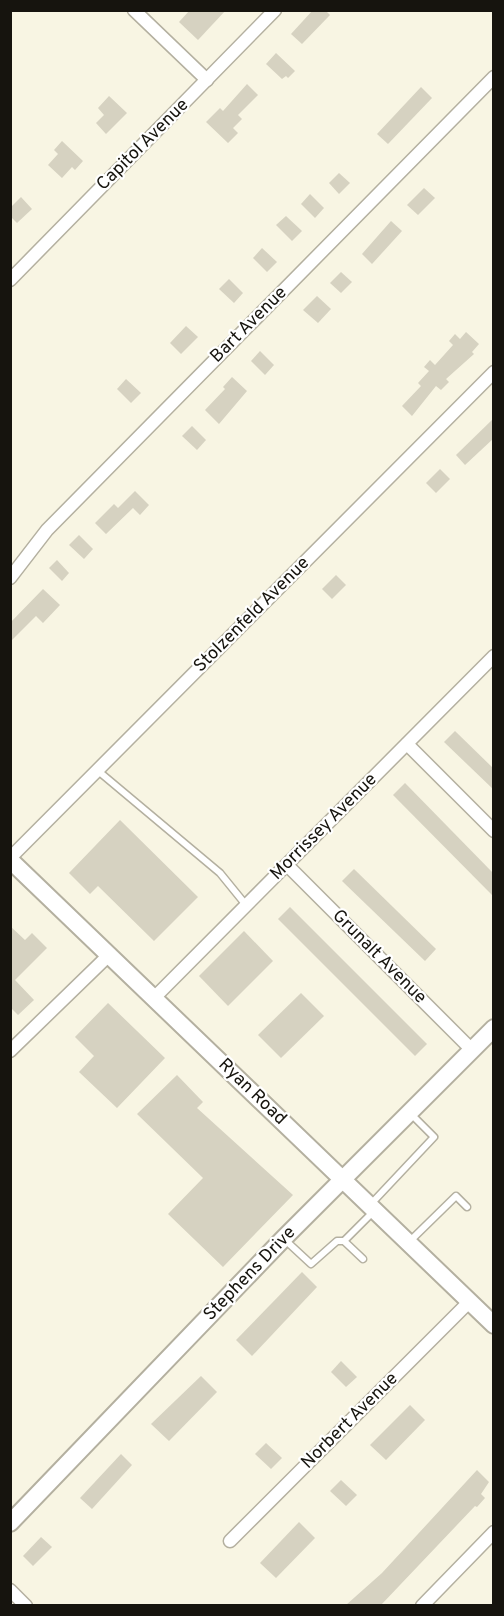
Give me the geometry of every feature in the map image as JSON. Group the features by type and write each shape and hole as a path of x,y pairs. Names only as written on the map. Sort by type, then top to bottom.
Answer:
{"street":[{"path":"134,10 207,80"},
{"name":"Capitol Avenue","path":"10,279 275,10"},
{"name":"Bart Avenue","path":"10,578 47,530 494,77"},
{"name":"Stolzenfeld Avenue","path":"10,859 494,372"},
{"name":"Morrissey Avenue","path":"154,998 494,656"},
{"path":"406,744 494,831"},
{"name":"Ryan Road","path":"10,859 494,1325"},
{"name":"Grunalt Avenue","path":"287,865 471,1050"},
{"path":"10,1051 110,954"},
{"name":"Stephens Drive","path":"10,1523 284,1238 494,1028"},
{"name":"Norbert Avenue","path":"230,1540 469,1302"},
{"path":"422,1605 494,1532"},
{"path":"10,1590 26,1605"}],"lane":[{"path":"98,770 220,873 246,905"},
{"path":"344,1241 434,1137 409,1113"},
{"path":"409,1243 456,1196 467,1207"},
{"path":"284,1238 311,1264 337,1241 344,1241 363,1259"}],"building":[{"path":"190,10 226,10 198,40 179,22"},
{"path":"313,10 325,10 330,15 302,44 291,34"},
{"path":"276,53 295,71 288,78 286,76 282,79 266,64"},
{"path":"247,84 258,95 238,115 242,119 233,128 238,133 228,143 206,122 220,108 223,111"},
{"path":"421,87 432,98 388,144 377,134"},
{"path":"109,96 127,113 106,134 96,123 104,115 98,108"},
{"path":"62,141 83,161 75,170 72,167 62,178 48,165 58,154 54,150"},
{"path":"339,173 350,183 339,194 329,183"},
{"path":"424,188 435,198 418,215 407,205"},
{"path":"310,194 324,208 315,218 301,204"},
{"path":"21,197 32,209 17,223 10,216 10,208"},
{"path":"286,216 302,231 292,241 276,225"},
{"path":"391,221 402,231 372,264 362,254"},
{"path":"262,248 277,262 267,272 253,258"},
{"path":"341,272 352,282 341,293 330,283"},
{"path":"229,279 243,293 234,303 219,289"},
{"path":"317,296 331,309 318,323 303,310"},
{"path":"186,326 198,337 181,354 170,343"},
{"path":"466,332 479,344 472,352 474,354 446,379 449,382 441,390 436,386 412,416 402,406 421,386 418,383 429,371 424,367 430,360 435,365 453,345 449,341 455,334 460,339"},
{"path":"260,351 274,365 265,375 251,361"},
{"path":"232,377 247,391 219,424 205,410 225,389 223,387"},
{"path":"126,379 141,393 131,403 117,389"},
{"path":"494,418 494,438 465,465 456,455"},
{"path":"192,426 206,440 197,450 182,436"},
{"path":"440,469 450,479 436,493 426,483"},
{"path":"135,491 149,505 140,515 133,508 106,534 95,523 114,504 118,508"},
{"path":"79,535 93,549 84,559 69,545"},
{"path":"57,560 69,573 62,581 49,568"},
{"path":"336,575 346,585 332,599 322,589"},
{"path":"43,589 60,605 43,623 36,616 10,642 10,623"},
{"path":"455,731 494,769 494,790 444,742"},
{"path":"405,783 494,874 494,897 393,795"},
{"path":"120,820 198,897 154,941 98,886 90,894 69,873"},
{"path":"354,869 436,949 425,961 342,881"},
{"path":"290,907 427,1044 415,1056 278,919"},
{"path":"10,926 25,940 32,933 47,948 15,980 34,1000 18,1015 10,1007"},
{"path":"244,931 273,961 228,1006 199,976"},
{"path":"301,993 324,1016 281,1058 258,1035"},
{"path":"108,1003 165,1058 117,1108 79,1072 94,1056 75,1037"},
{"path":"177,1075 203,1102 197,1108 293,1195 223,1267 168,1214 203,1178 137,1114"},
{"path":"302,1272 317,1287 252,1356 236,1340"},
{"path":"341,1361 357,1377 346,1387 331,1372"},
{"path":"201,1376 217,1392 169,1441 151,1424"},
{"path":"410,1405 425,1420 386,1460 370,1445"},
{"path":"266,1443 282,1458 271,1469 255,1454"},
{"path":"121,1454 132,1465 92,1509 80,1498"},
{"path":"477,1470 489,1482 481,1494 485,1498 477,1507 475,1506 381,1605 346,1605 382,1573"},
{"path":"341,1480 357,1495 346,1506 330,1491"},
{"path":"299,1522 315,1538 276,1578 260,1563"},
{"path":"41,1537 52,1547 33,1566 23,1556"}]}
